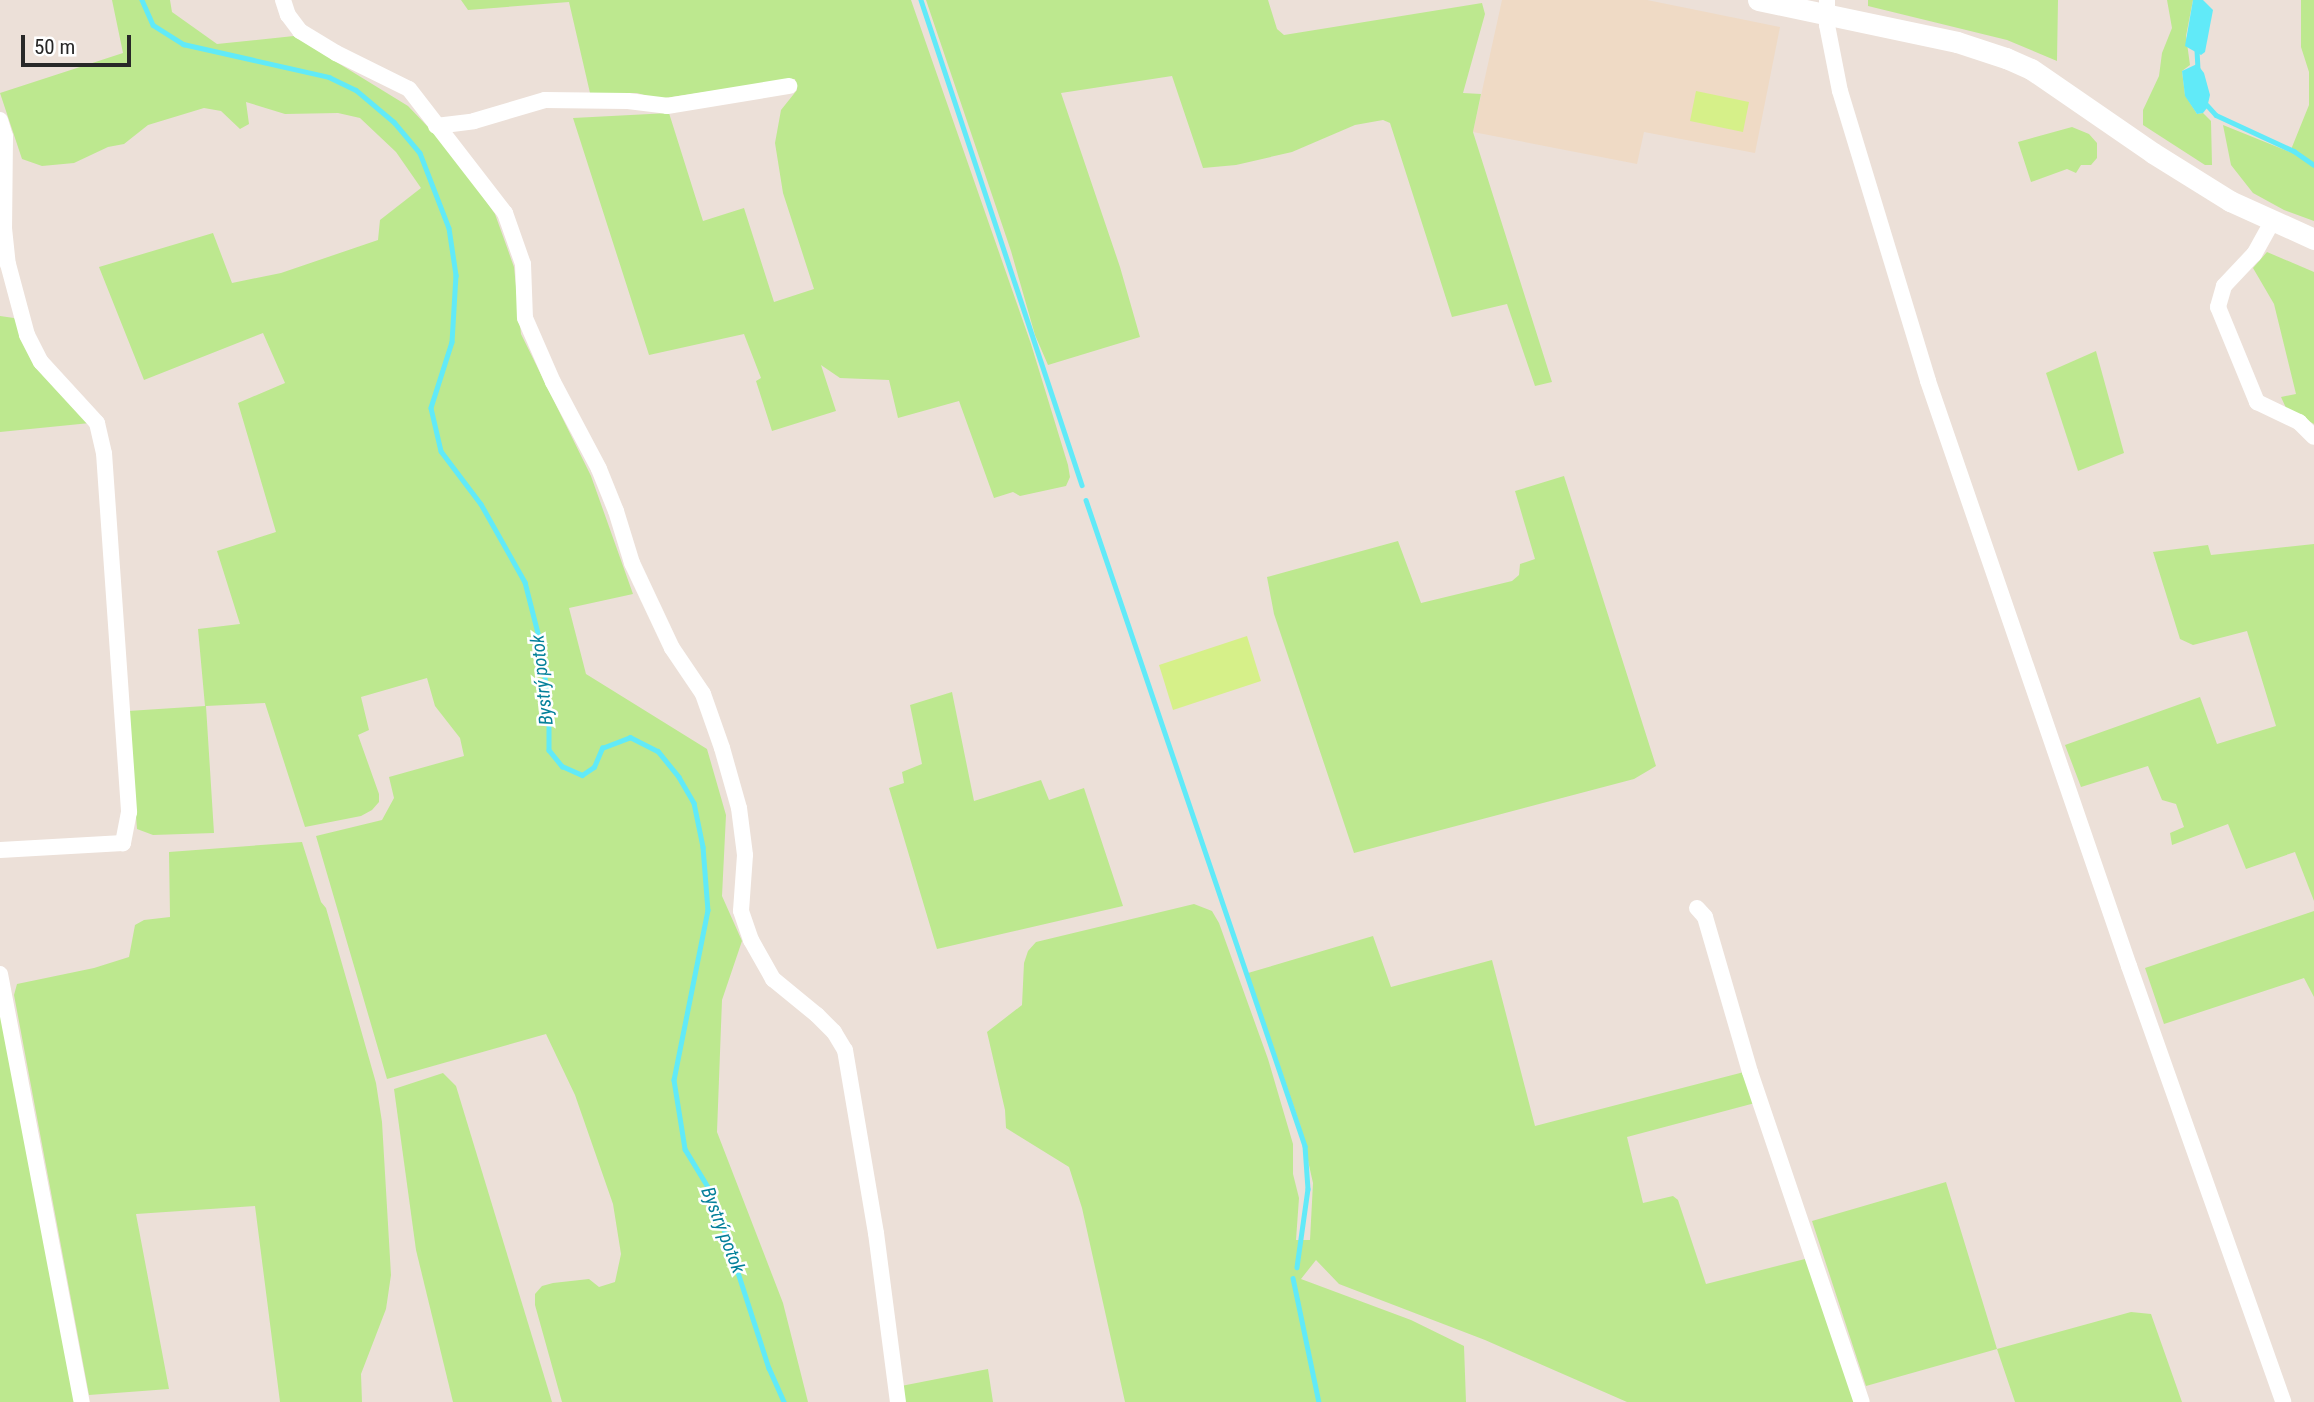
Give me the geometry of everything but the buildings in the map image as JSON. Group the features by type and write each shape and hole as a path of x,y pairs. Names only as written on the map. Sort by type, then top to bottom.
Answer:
{"main road":[{"path":"1758,0 1826,7 1957,42 2031,69 2191,177 2272,222 2314,239"}],"street":[{"path":"283,0 288,15 300,31 336,53 409,89 505,213 523,264 525,317 553,382 599,469 617,511 632,563 648,598 672,648 703,694 739,807 745,855 741,911 751,940 773,979 834,1032 845,1051 876,1233 898,1402"},
{"path":"1826,7 1840,91 1928,381 2129,966 2283,1402"},
{"path":"436,126 474,121 545,100 628,101 667,106 789,86"},
{"path":"0,120 6,157 4,228 8,264 27,335 41,362 97,423 100,433 129,811 123,843 0,850"},
{"path":"2272,222 2254,254 2224,286 2218,307 2257,402 2299,422 2314,437"},
{"path":"0,305 18,303"},
{"path":"1698,908 1704,917 1750,1072 1862,1402"},
{"path":"0,974 82,1402"}],"shaded area":[{"path":"1502,0 1647,0 1780,27 1755,153 1644,132 1637,164 1473,132"}],"green space":[{"path":"112,0 170,0 172,12 217,44 294,36 408,106 451,151 495,214 514,267 521,334 591,476 633,594 569,608 586,674 707,749 726,815 722,896 742,941 722,1000 717,1132 783,1303 808,1402 562,1402 535,1305 535,1294 542,1286 553,1283 589,1279 599,1287 615,1282 621,1254 613,1204 575,1095 546,1034 387,1079 316,836 382,820 394,798 389,777 464,756 460,738 435,706 427,678 361,697 369,730 358,735 379,794 379,802 361,816 305,827 265,703 206,706 214,833 153,835 137,829 128,711 205,706 198,629 240,624 217,551 276,532 238,403 285,383 263,333 144,380 99,267 213,233 232,283 281,273 378,240 380,220 421,188 396,152 360,118 338,113 285,114 246,102 249,124 240,129 221,111 204,108 148,125 124,144 108,147 74,163 42,166 22,159 0,93 123,53"},
{"path":"461,0 911,0 1031,344 1068,465 1070,477 1066,486 1020,496 1013,492 994,498 959,401 898,418 889,380 840,378 821,365 836,411 772,431 756,381 761,378 744,334 649,355 573,118 669,113 703,221 744,208 774,302 814,289 783,193 775,143 781,110 797,90 795,79 658,99 637,93 590,93 569,2 468,10"},
{"path":"926,0 1268,0 1277,29 1284,35 1482,3 1485,14 1463,93 1481,94 1473,132 1552,382 1535,386 1507,304 1452,317 1390,123 1383,120 1355,125 1292,152 1236,165 1203,168 1172,76 1061,93 1120,267 1140,337 1048,365 1035,335 1011,251"},
{"path":"1868,0 2058,0 2057,61 2007,40 1868,6"},
{"path":"2167,0 2193,0 2186,36 2190,65 2182,71 2185,95 2197,114 2203,113 2211,121 2212,165 2205,165 2143,125 2143,110 2159,76 2162,53 2172,28"},
{"path":"2301,0 2314,0 2314,221 2284,210 2253,193 2231,165 2223,125 2290,152 2309,105 2309,72 2301,47"},
{"path":"1696,91 1749,102 1743,132 1690,121"},
{"path":"2072,127 2089,134 2097,143 2097,158 2091,165 2081,165 2076,173 2067,169 2031,182 2018,142"},
{"path":"2267,252 2314,272 2314,424 2286,408 2281,397 2296,394 2274,304 2253,268"},
{"path":"0,316 14,318 18,322 90,423 0,432"},
{"path":"2096,351 2124,453 2078,471 2046,373"},
{"path":"1564,476 1656,766 1634,779 1354,853 1274,614 1267,577 1398,541 1421,603 1512,581 1519,575 1520,564 1535,559 1515,491"},
{"path":"2314,544 2314,901 2295,852 2246,869 2228,824 2172,845 2170,833 2184,827 2176,804 2162,800 2148,766 2081,787 2065,745 2200,697 2217,744 2276,726 2247,631 2193,645 2180,639 2153,552 2208,545 2211,555"},
{"path":"1247,636 1261,681 1173,710 1159,665"},
{"path":"952,692 974,801 1041,780 1049,800 1084,788 1123,906 937,949 889,788 904,783 902,772 922,764 910,705"},
{"path":"302,842 321,902 326,908 359,1023 376,1083 382,1122 391,1275 386,1309 361,1374 362,1402 280,1402 255,1206 136,1214 169,1389 89,1395 14,995 17,984 94,968 129,957 135,925 144,920 170,917 169,852"},
{"path":"1194,904 1212,911 1219,923 1268,1059 1293,1144 1293,1174 1299,1198 1296,1240 1310,1240 1313,1183 1300,1125 1248,973 1373,936 1391,987 1492,960 1535,1126 1744,1072 1755,1103 1627,1137 1643,1203 1673,1196 1678,1200 1706,1284 1809,1258 1857,1402 1627,1402 1485,1340 1339,1284 1316,1260 1301,1279 1411,1320 1464,1346 1466,1402 1125,1402 1082,1208 1069,1167 1006,1128 1005,1110 987,1032 1022,1005 1024,963 1028,951 1036,942"},
{"path":"2314,911 2314,997 2304,978 2164,1024 2145,968"},
{"path":"0,1006 77,1402 0,1402"},
{"path":"443,1073 456,1086 552,1402 453,1402 416,1250 394,1089"},
{"path":"1946,1182 1997,1349 1866,1386 1812,1221"},
{"path":"2131,1312 2151,1314 2182,1402 2015,1402 1997,1349"},
{"path":"988,1369 993,1402 904,1402 901,1386"}],"water":[{"path":"2193,0 2203,0 2213,10 2205,52 2201,55 2185,46"},
{"path":"2197,64 2204,73 2210,95 2207,108 2203,113 2197,114 2185,96 2182,71"}],"waterway":[{"name":"Bystrý potok","path":"142,0 153,25 183,44 329,77 356,90 394,122 420,153 449,228 456,275 452,342 431,408 441,451 481,504 525,582 541,645 549,708 549,750 562,766 582,775 594,767 602,748 630,737 658,751 679,777 694,803 703,847 708,910 674,1080 685,1149 713,1195 769,1368 784,1402"},
{"path":"921,0 1082,485"},
{"path":"2197,50 2198,69"},
{"path":"2207,105 2216,115 2294,151 2314,165"},
{"path":"1086,500 1305,1146 1308,1189 1297,1267"},
{"path":"1293,1278 1319,1402"}]}
